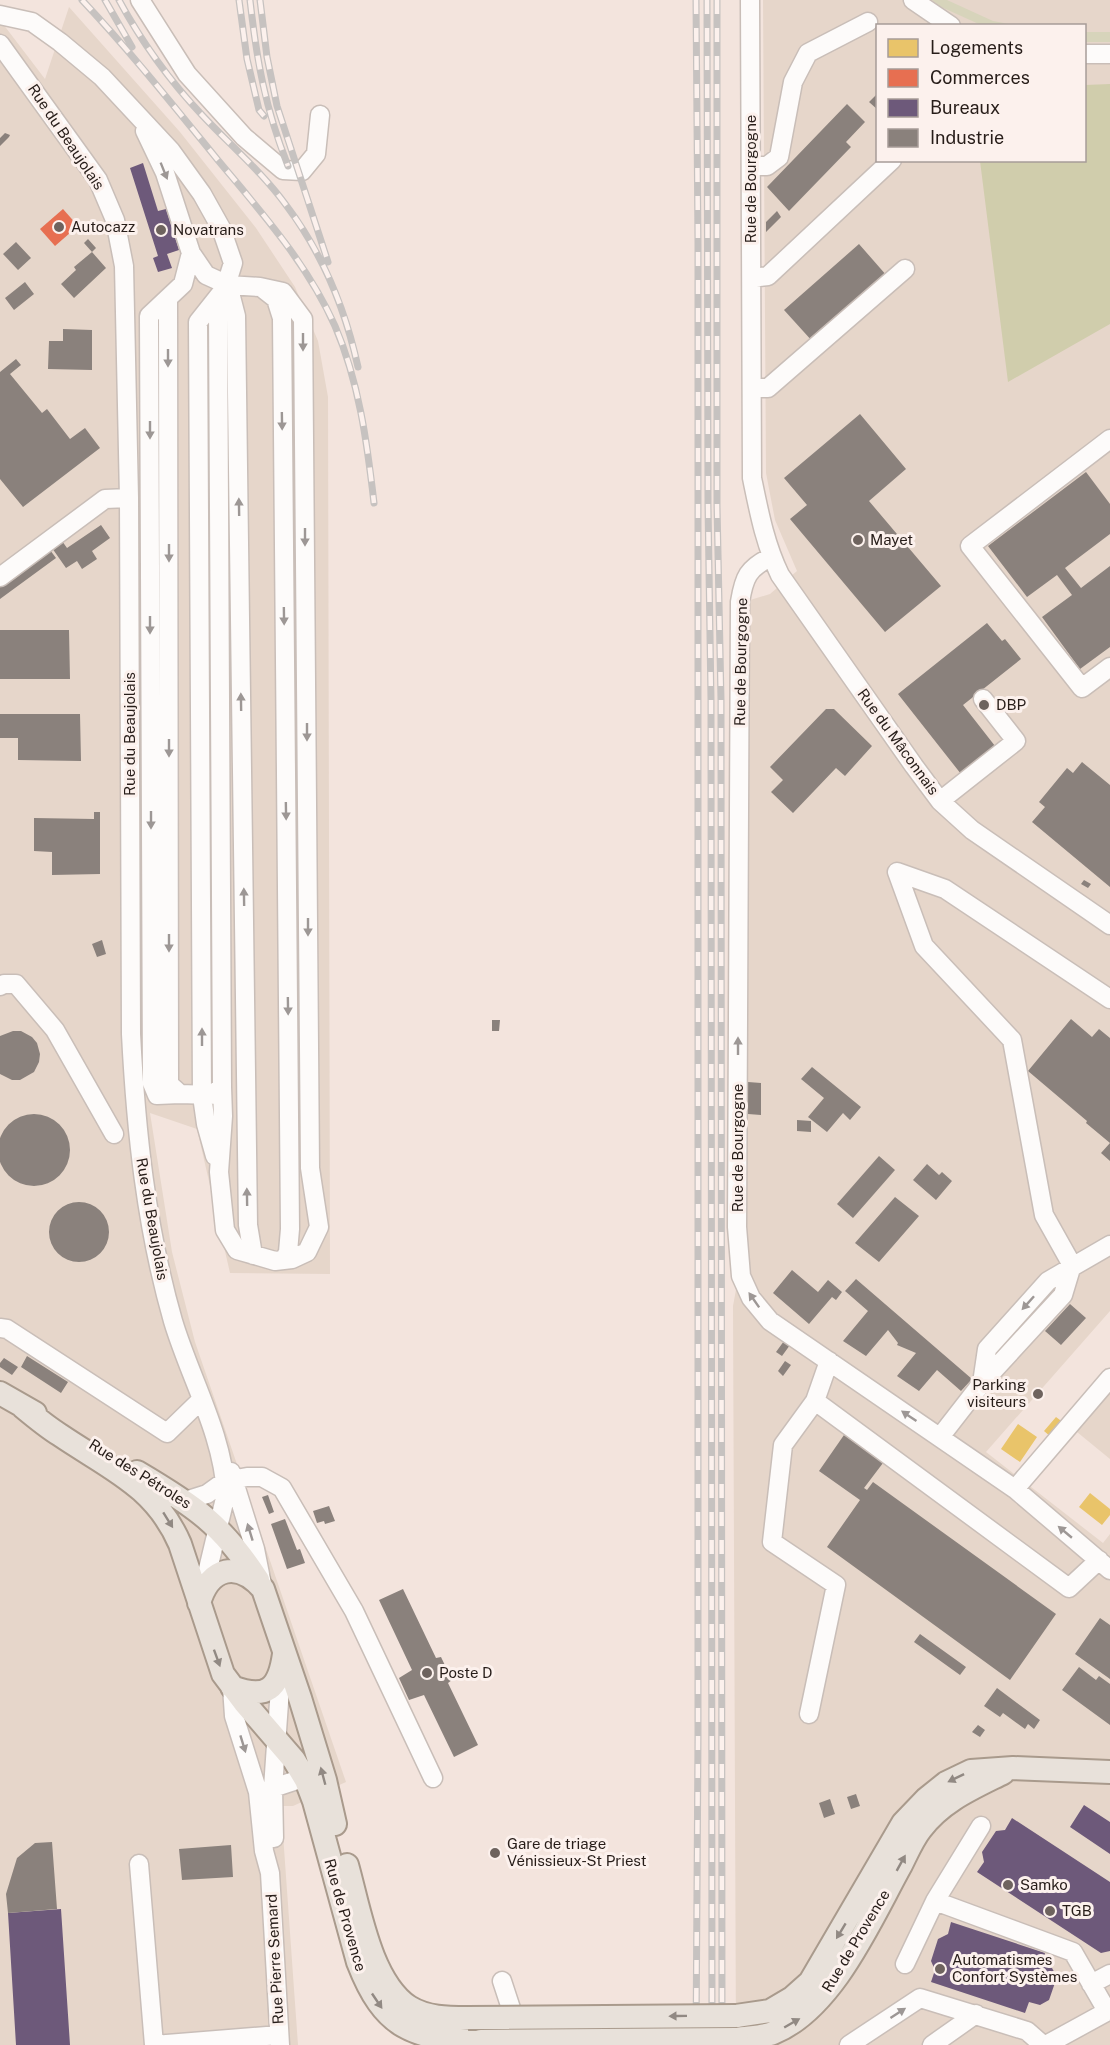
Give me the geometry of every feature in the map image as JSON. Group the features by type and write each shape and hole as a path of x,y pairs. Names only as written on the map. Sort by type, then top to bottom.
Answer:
{"main road":[{"name":"Rue des Pétroles","path":"0,1393 149,1496 172,1525 200,1597"},
{"name":"Rue des Pétroles","path":"23,1407 65,1427 186,1501 217,1527 240,1553 263,1589"},
{"path":"200,1597 214,1576 234,1570 254,1579 263,1589"},
{"name":"Rue de Provence","path":"263,1589 282,1664 300,1698 368,1940 381,1972 398,1998 410,2007 439,2018 736,2016 770,2010 792,1998 810,1982 903,1823 926,1799 946,1783 971,1771 1013,1768 1110,1772"},
{"name":"Rue de Provence","path":"200,1597 223,1674 232,1688 294,1760 306,1780 366,1983 377,2002 396,2022 424,2036 446,2040 481,2041 737,2039 772,2034 801,2018 826,1993 854,1949 920,1829 940,1808 960,1794 1013,1768"},
{"path":"232,1688 247,1693 261,1692 271,1687 282,1664"}],"street":[{"path":"140,0 187,74 244,137 283,170 302,171 316,154 320,115"},
{"name":"Rue de Bourgogne","path":"750,0 752,478 764,537"},
{"path":"913,0 948,24"},
{"path":"0,15 32,22 102,77 171,151 202,194 221,228 233,263 218,311 223,1116 219,1172"},
{"path":"751,166 767,166 779,157 793,82 808,53 868,22"},
{"name":"Rue du Beaujolais","path":"0,44 92,170 107,199 121,243 126,291 129,498 131,1034 141,1161 155,1248 174,1323 255,1549 263,1589"},
{"path":"1086,54 1110,54"},
{"path":"140,118 165,173 190,253 206,275 228,285 260,287 283,292 303,319 310,1168 319,1227 308,1252 292,1259 275,1261 237,1250 225,1230 219,1172 202,1096 198,322 228,285"},
{"path":"752,278 768,276 890,162"},
{"path":"190,253 183,284 168,300 169,1084 180,1094 202,1096 211,1095 222,1087"},
{"path":"752,388 768,388 905,269"},
{"path":"228,285 236,316 248,1225 253,1256"},
{"path":"260,287 276,299 282,318 290,1229 288,1252 284,1260"},
{"path":"1106,449 970,546 1082,688 1110,667"},
{"path":"0,577 105,499 129,498"},
{"name":"Rue du Mâconnais","path":"764,537 780,575 940,801 972,830 1110,925"},
{"name":"Rue de Bourgogne","path":"771,557 750,570 743,584 740,602 737,1203 741,1276 751,1298 770,1321 1015,1489 1104,1565"},
{"path":"940,801 1016,741 983,699"},
{"path":"1072,1265 1044,1215 1012,1040 924,946 897,872 945,889 1110,999"},
{"path":"0,986 16,984 55,1030 114,1134"},
{"path":"940,1437 982,1383 1063,1295 1072,1265 1110,1245"},
{"path":"2,1326 167,1433 201,1400"},
{"path":"809,1714 836,1585 772,1542 783,1445 815,1401 829,1361"},
{"path":"1015,1489 1110,1378"},
{"path":"815,1401 1068,1588 1104,1565"},
{"path":"186,1501 207,1494 230,1480 262,1477 282,1488 354,1611 434,1778"},
{"name":"Rue du Beaujolais","path":"200,1597 230,1480"},
{"name":"Rue Pierre Semard","path":"270,1873 274,1851 273,1788 282,1664"},
{"name":"Rue Pierre Semard","path":"232,1688 234,1716 258,1792 264,1851 270,1873 279,2040"},
{"path":"273,1788 297,1780 306,1780"},
{"path":"905,1964 935,1901 981,1826"},
{"path":"139,1864 154,2044 279,2040"},
{"path":"849,2045 920,1998 1027,2031 1044,2045 1108,2011 1073,1952 935,1901"},
{"path":"1091,1984 1110,1974"},
{"path":"502,1981 523,2045"},
{"path":"932,2045 976,2014"}],"shaded area":[{"path":"763,0 1110,0 1110,1311 986,1452 1103,1543 1110,1534 1110,2045 736,2045 733,1306 747,1230 747,601 770,594 797,571 775,520 766,473"},
{"path":"932,0 947,0 993,21 1009,24 979,24 939,6"},
{"path":"69,7 180,132 256,228 295,287 318,341 328,397 330,1274 230,1273 197,1129 150,1113 172,1252 195,1342 346,1782 293,1806 281,1806 298,2045 0,2045 0,20 45,79"},
{"path":"1086,32 1110,32 1110,42 1086,42"},
{"path":"1110,84 1110,324 1008,382 980,162 1086,162 1086,85"},
{"path":"1110,1371 1110,1459 1066,1423"}],"building: Logements":[{"path":"1056,1417 1064,1423 1051,1437 1044,1431"},
{"path":"1018,1424 1037,1437 1020,1462 1001,1449"},
{"path":"1090,1493 1110,1509 1110,1515 1102,1525 1079,1507"}],"building: Commerces":[{"name":"Autocazz","path":"63,209 78,226 55,246 40,229"}],"building: Bureaux":[{"name":"Novatrans","path":"143,163 158,211 166,209 179,250 167,254 172,268 158,272 153,258 158,256 130,168"},
{"path":"1084,1805 1110,1822 1110,1854 1070,1827"},
{"path":"1012,1818 1110,1882 1110,1951 1101,1953 977,1872 984,1862 982,1852 996,1831 1005,1830"},
{"path":"61,1909 70,2045 16,2045 8,1913"},
{"path":"951,1922 1045,1953 1041,1965 1052,1968 1057,1977 1049,2000 1040,2005 1029,2002 1025,2013 931,1982 935,1970 931,1961 938,1939 948,1934"}],"building: Industrie":[{"path":"876,95 876,108 869,102"},
{"path":"847,104 865,122 846,142 851,147 789,211 767,187"},
{"path":"5,133 10,135 0,146 0,138"},
{"path":"777,211 781,217 766,232 766,222"},
{"path":"88,239 96,248 92,252 84,243"},
{"path":"16,242 31,258 18,270 3,254"},
{"path":"859,244 887,276 813,342 784,310"},
{"path":"92,252 106,268 74,298 61,284 76,270 74,267"},
{"path":"25,282 34,294 14,310 5,298"},
{"path":"63,329 92,330 92,370 48,369 49,341 63,341"},
{"path":"16,359 21,365 10,374 42,413 47,409 70,439 85,428 100,448 23,507 0,479 0,372"},
{"path":"860,414 906,469 869,501 941,586 885,632 790,519 807,505 784,478"},
{"path":"1086,472 1110,504 1110,534 1065,568 1081,588 1110,566 1110,647 1080,669 1042,617 1072,595 1057,575 1027,597 988,546"},
{"path":"101,525 110,538 92,551 97,559 82,569 77,561 66,568 52,548 62,541 67,548"},
{"path":"50,550 56,558 0,599 0,586"},
{"path":"987,623 1002,641 1005,639 1021,659 963,705 995,746 961,774 898,694"},
{"path":"0,630 69,630 70,679 0,679"},
{"path":"826,709 834,709 872,746 845,776 836,768 793,813 771,792 783,780 770,767"},
{"path":"0,714 80,714 81,761 18,760 18,738 0,738"},
{"path":"1082,762 1110,785 1110,887 1032,822 1045,807 1039,802 1067,768 1073,773"},
{"path":"94,812 100,812 100,874 52,875 52,852 34,851 34,818 94,819"},
{"path":"1084,880 1091,884 1088,888 1081,884"},
{"path":"102,940 106,954 97,957 92,944"},
{"path":"1071,1019 1092,1037 1099,1029 1110,1038 1110,1143 1028,1071"},
{"path":"492,1020 500,1020 499,1031 492,1031"},
{"path":"13,1031 21,1031 32,1037 37,1043 40,1054 34,1072 20,1080 12,1080 0,1074 0,1036"},
{"path":"812,1067 861,1107 850,1120 843,1113 827,1132 808,1117 824,1098 801,1079"},
{"path":"748,1082 761,1083 761,1115 748,1114"},
{"path":"27,1115 41,1115 60,1124 69,1143 69,1157 60,1176 41,1185 27,1185 8,1176 -1,1157 -1,1143 8,1124"},
{"path":"797,1120 811,1121 811,1132 797,1131"},
{"path":"1110,1143 1110,1161 1101,1153"},
{"path":"879,1156 895,1170 853,1218 837,1204"},
{"path":"927,1164 939,1175 942,1172 952,1181 936,1200 913,1180"},
{"path":"895,1197 919,1216 879,1262 855,1243"},
{"path":"79,1202 96,1207 104,1215 109,1232 104,1249 96,1257 79,1262 62,1257 54,1249 49,1232 54,1215 62,1207"},
{"path":"792,1270 818,1292 828,1280 842,1292 836,1300 832,1297 809,1324 773,1293"},
{"path":"856,1279 972,1379 961,1391 937,1370 919,1391 897,1376 916,1353 897,1345 898,1343 888,1330 866,1356 843,1341 868,1311 845,1291"},
{"path":"1070,1304 1086,1318 1061,1345 1045,1331"},
{"path":"784,1341 790,1345 782,1356 776,1352"},
{"path":"27,1356 68,1382 61,1393 21,1367"},
{"path":"4,1358 18,1367 12,1375 0,1367"},
{"path":"785,1361 791,1365 783,1376 778,1371"},
{"path":"844,1435 883,1463 864,1488 867,1490 873,1482 1056,1614 1010,1680 827,1547 860,1500 819,1471"},
{"path":"268,1495 274,1512 269,1514 262,1497"},
{"path":"329,1506 335,1521 325,1524 324,1521 317,1523 313,1511"},
{"path":"285,1519 297,1550 300,1549 305,1563 287,1569 271,1524"},
{"name":"Poste D","path":"403,1589 436,1658 441,1657 452,1680 448,1683 478,1745 454,1757 424,1695 409,1700 399,1678 412,1670 379,1600"},
{"path":"1100,1618 1110,1625 1110,1679 1075,1654"},
{"path":"920,1634 966,1667 960,1675 914,1642"},
{"path":"1079,1667 1096,1680 1099,1676 1110,1684 1110,1725 1062,1690"},
{"path":"997,1688 1040,1720 1034,1729 1028,1724 1025,1729 1003,1713 1000,1717 984,1706"},
{"path":"978,1725 985,1730 980,1737 972,1732"},
{"path":"856,1794 860,1806 851,1809 847,1797"},
{"path":"830,1799 835,1814 824,1818 819,1803"},
{"path":"52,1842 57,1909 8,1913 6,1894 17,1858 35,1843"},
{"path":"231,1845 233,1877 182,1880 179,1849"}],"railway":[{"path":"82,0 134,58 282,239 324,303 343,347 356,391 365,435 374,503"},
{"path":"105,0 132,47"},
{"path":"119,0 146,45 179,88 202,115 267,181 299,224 331,282 353,345 358,367"},
{"path":"239,0 247,59 259,110 264,116"},
{"path":"250,0 263,84 273,124 288,166"},
{"path":"260,0 267,57 277,106 328,262"},
{"path":"696,0 698,244 696,2045"},
{"path":"707,0 708,505 711,700 712,2045"},
{"path":"717,0 717,505 721,700 722,2045"}],"place":[{"name":"Autocazz","path":"59,227"},
{"name":"Novatrans","path":"161,230"},
{"name":"Mayet","path":"858,540"},
{"name":"DBP","path":"984,705"},
{"name":"Parking visiteurs","path":"1038,1394"},
{"name":"Poste D","path":"427,1673"},
{"name":"Gare de triage Vénissieux-St Priest","path":"495,1853"},
{"name":"Samko","path":"1008,1885"},
{"name":"TGB","path":"1050,1911"},
{"name":"Automatismes Confort Systèmes","path":"940,1969"}]}
